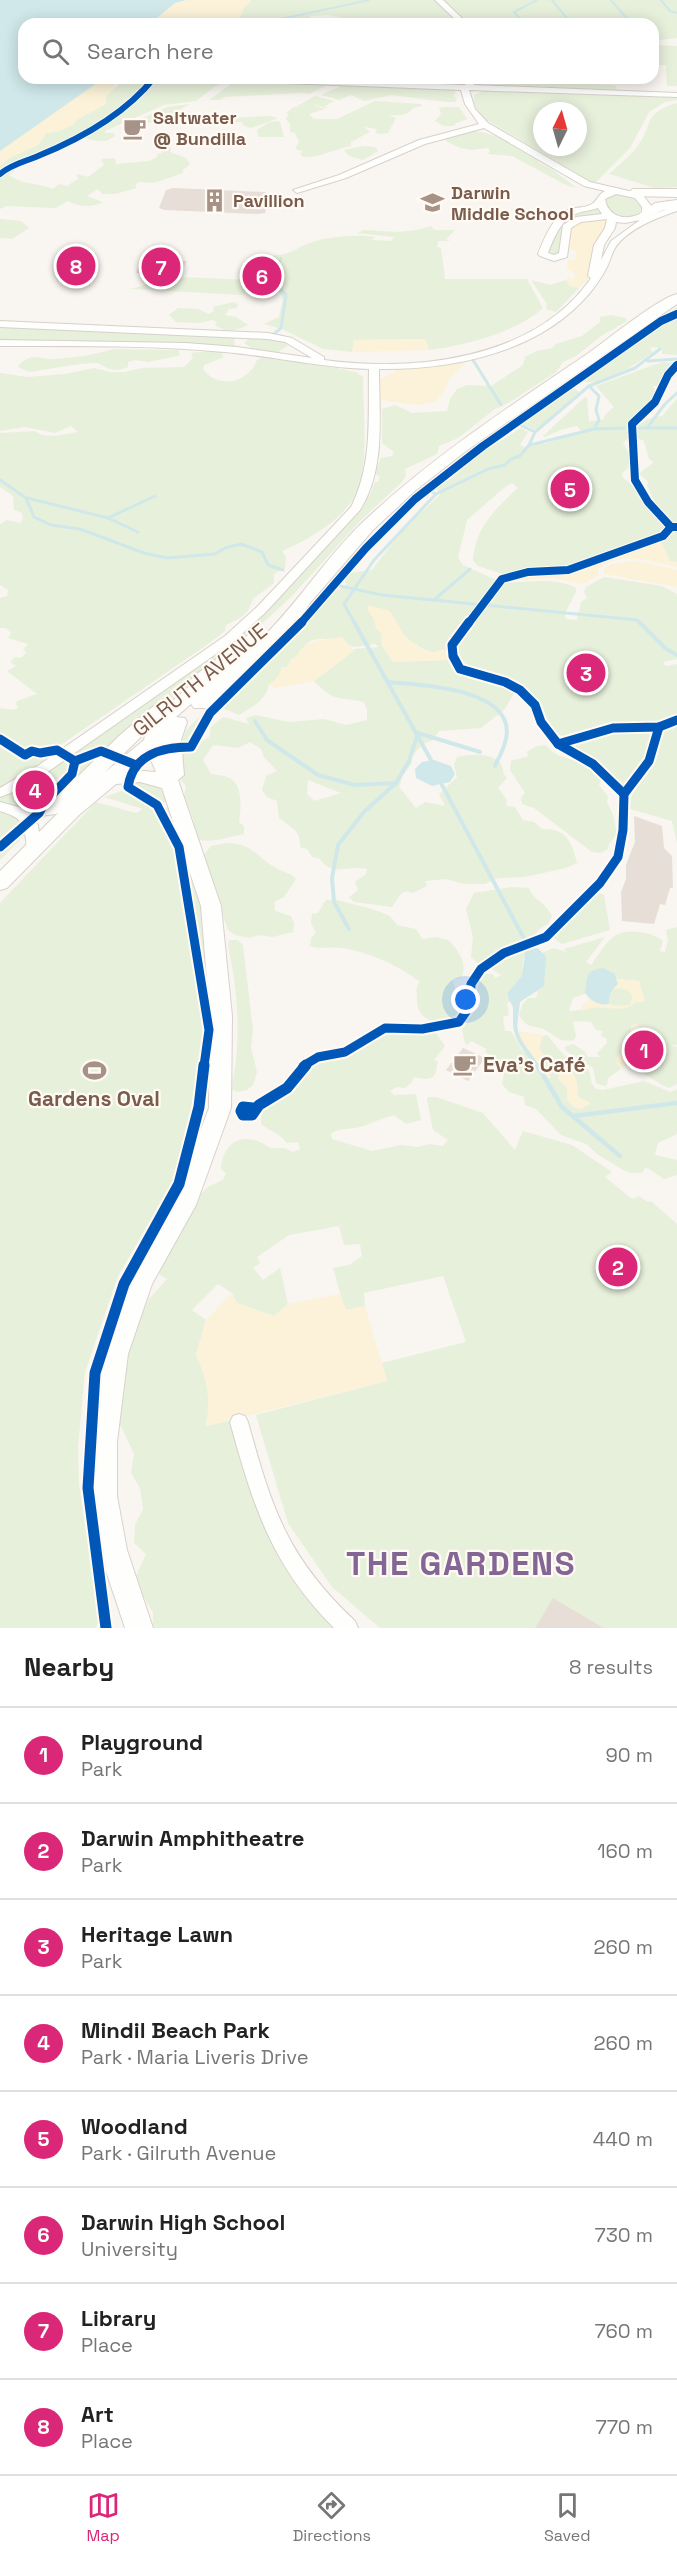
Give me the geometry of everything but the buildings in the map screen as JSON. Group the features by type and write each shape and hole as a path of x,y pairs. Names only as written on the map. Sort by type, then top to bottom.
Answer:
{"street":[{"path":"439,0 458,18"},
{"path":"364,84 677,95"},
{"path":"468,88 469,84"},
{"path":"468,88 471,90 471,99 468,100 473,111 485,125 587,184 633,194 677,193"},
{"path":"297,190 340,179 427,140 485,125"},
{"path":"547,162 599,202 602,210 610,217 610,228 599,245 592,282"},
{"path":"616,191 603,195 599,202 564,216 543,254 554,258 564,255 566,227 572,222 610,217 625,220 642,216 647,207 644,200 633,194"},
{"path":"592,282 604,244 609,238 660,206 677,206"},
{"path":"0,343 213,348 327,363 374,366 446,361 506,346 550,323 592,282 616,240 677,206"},
{"name":"GILRUTH AVENUE","path":"0,868 178,722 265,645 291,619 303,600 377,516 424,475 677,298"},
{"path":"0,324 268,336 288,340 327,363"},
{"path":"56,810 22,813 3,806 4,791 44,768 229,639 262,609 356,508 366,491 371,468 374,366"},
{"name":"GILRUTH AVENUE","path":"0,883 56,810 149,718 210,674 287,609 303,600"},
{"path":"139,1628 113,1550 104,1496 104,1442 115,1354 141,1282 184,1205 220,1108 221,1016 211,906 173,791 153,741 160,722 206,684 210,674"},
{"path":"173,791 172,740 178,722"},
{"path":"110,778 151,777 173,791"},
{"path":"22,813 31,825 33,841"},
{"path":"238,1422 261,1494 287,1555 319,1599 348,1628"}],"green space":[{"path":"252,0 677,0 677,38 659,40 659,18 342,18 328,15 308,18 239,18 244,7"},
{"path":"659,45 677,46 677,86 667,86 666,65 659,65"},
{"path":"119,84 221,84 196,101 164,105 105,131 105,133 114,133 115,136 106,141 82,138 63,150 50,147 0,172 0,166 9,158 38,145 46,133 60,131 106,104 106,96"},
{"path":"231,84 327,85 309,94 225,97 220,100 209,100"},
{"path":"488,84 612,85 616,86 617,90"},
{"path":"343,85 450,88 456,93 453,95 457,99 455,102 448,102 391,95 364,101 351,95 339,100 321,95"},
{"path":"486,90 677,97 677,100 665,102 649,112 630,148 594,184 547,156 587,156 587,102 533,102 533,148 485,119 473,104 474,95"},
{"path":"315,96 334,101 325,106 327,108 312,104 325,109 309,114 314,119 337,119 375,101 421,104 422,106 413,108 405,114 388,115 396,118 388,133 379,134 375,132 377,129 364,127 370,132 351,142 351,146 303,157 300,154 302,151 295,149 299,142 295,133 290,132 290,124 286,119 289,114 286,113 294,107 311,105 297,106"},
{"path":"677,103 677,187 655,188 609,174 637,147 654,115"},
{"path":"190,104 167,116 170,119 144,124 143,118 167,107"},
{"path":"459,107 467,119 454,126 444,126 435,121 441,114 439,108"},
{"path":"270,116 278,118 251,128 244,126 242,122 197,124 213,119"},
{"path":"269,122 280,122 284,137 259,137 257,130"},
{"path":"472,131 490,134 507,142 550,168 577,188 566,185 512,156 488,154 490,151 488,148 472,150 460,148 446,141 446,139"},
{"path":"161,146 171,148 170,152 186,158 190,164 182,171 183,173 154,183 138,182 135,186 137,188 115,194 102,194 98,189 87,196 103,202 90,206 81,206 68,201 55,208 7,206 0,209 0,177 16,165 21,165 9,175 19,181 53,189 59,184 67,186 79,178 76,176 78,174 88,177 104,165 101,159 115,158 116,164 149,161 162,153 159,148"},
{"path":"363,146 375,147 378,151 363,160 349,156 344,150"},
{"path":"625,193 638,199 642,207 639,213 627,217 620,216 610,209 607,197"},
{"path":"596,208 602,215 577,217 564,225 561,254 551,255 546,252 568,215"},
{"path":"0,219 21,221 29,228 12,239 0,238"},
{"path":"431,226 434,230 455,230 446,239 450,241 438,241 437,247 441,248 445,279 527,279 543,308 532,317 505,331 458,345 429,350 425,339 354,340 352,352 323,349 282,329 264,324 279,317 283,299 280,293 265,293 274,255 293,251 316,241 333,238 368,236 375,237 372,240 391,241 394,237 357,233 364,230 398,232"},
{"path":"181,277 251,280 249,292 241,295 130,289"},
{"path":"531,280 550,285 566,280 570,286 579,288 556,312 546,309 547,304"},
{"path":"233,302 238,304 237,308 229,309 225,315 236,317 248,325 235,330 224,330 215,325 217,322 212,320 199,323 176,322 169,315 178,308 198,309 209,314 214,311 213,307"},
{"path":"677,307 677,312 660,321 532,410 413,498 365,548 300,622 208,713 191,740 203,741 209,737 211,727 223,717 249,724 246,718 256,715 289,722 324,719 346,725 367,720 364,702 332,696 314,681 355,649 379,647 375,644 353,647 325,639 309,642 287,667 282,668 278,677 269,685 265,695 239,715 220,707 307,619 335,592 346,585 345,579 349,573 372,570 404,528 440,495 439,491 429,487 440,479 448,481 480,454 521,428 528,432 520,445 527,448 538,442 545,444 581,431 577,426 543,436 584,398 587,397 589,421 603,420 614,407 596,386 662,362 675,363 664,373 660,385 653,386 656,394 653,398 654,402 629,424 628,438 623,443 630,455 628,468 622,473 623,478 665,527 653,537 641,538 631,545 565,568 503,574 478,566 473,560 482,528 502,503 518,488 512,483 505,487 467,520 458,558 463,565 496,580 448,644 451,661 458,676 472,675 495,682 515,692 504,710 481,728 439,731 432,741 423,744 412,757 412,763 403,775 399,787 416,808 425,802 445,806 439,794 457,777 454,765 457,757 474,755 492,757 501,764 507,778 498,788 507,800 506,806 515,807 523,820 534,822 542,829 557,831 567,838 577,863 566,868 525,877 498,878 485,884 464,884 446,879 425,881 427,886 413,893 402,893 392,907 354,902 349,897 358,890 355,882 366,874 367,869 330,868 320,859 312,857 307,849 300,847 297,833 279,818 277,801 267,797 262,790 266,776 277,771 264,757 261,749 250,742 238,748 213,745 203,760 211,774 229,778 238,787 241,805 239,822 244,826 244,834 213,840 195,839 191,830 194,822 184,795 186,786 178,777 181,742 186,730 297,622 361,547 411,497 530,409","holes":["375,622 397,622 405,637 411,642 448,660 393,662 381,644 382,634 376,628","308,780 341,793 314,801 307,794"]},
{"path":"611,315 626,318 627,321 601,336 576,356 563,362 556,372 495,409 458,438 439,446 437,454 405,469 406,476 402,482 361,520 291,597 254,631 109,751 99,749 77,758 70,756 248,629 345,527 370,495 375,482 378,482 380,477 374,473 381,458 392,456 394,452 382,443 382,409 395,405 412,413 447,411 450,399 457,389 467,385 491,386 523,365 525,357 582,336 600,322 600,317"},
{"path":"677,315 677,355 662,354 662,349 652,347 650,349 653,352 618,374 598,381 580,381 663,322"},
{"path":"0,326 238,336 234,340 235,348 82,341 0,341"},
{"path":"250,337 283,341 287,343 287,346 277,353 253,349 244,343"},
{"path":"114,349 178,350 180,353 178,356 148,362 135,360 128,362 128,367 119,370 109,369 98,363 29,372 18,367 32,357 68,358"},
{"path":"220,350 224,357 204,365 203,369 217,380 233,381 240,378 253,368 257,360 262,358 340,367 339,369 356,372 363,377 364,453 361,482 357,492 343,512 324,528 282,551 286,557 285,568 274,574 274,583 253,599 248,611 240,618 226,625 225,631 54,749 29,751 55,766 65,759 73,763 69,773 74,776 79,762 101,753 105,754 0,860 0,708 13,710 18,708 17,701 37,694 7,671 16,666 10,662 15,657 21,658 27,652 23,650 28,644 8,638 11,633 6,628 0,628 0,598 7,596 8,590 0,585 0,524 7,520 20,523 23,519 22,513 14,510 13,496 0,487 0,433 34,431 42,435 54,436 78,432 71,426 55,433 25,427 0,431 0,373 28,377 65,374 94,368 110,372 125,372 142,368 184,367 193,358 191,353"},
{"path":"574,388 579,392 576,396 535,430 522,424"},
{"path":"677,399 677,526 654,501 647,485 649,482 639,474 654,462 649,459 644,441 635,437 640,424 648,419 662,416"},
{"path":"677,530 677,562 670,561 660,540"},
{"path":"604,577 662,586 677,594 677,659 664,662 665,666 677,664 677,843 672,821 630,809 635,787 657,755 661,732 644,724 626,723 603,725 574,736 562,736 550,726 543,707 530,692 508,680 475,669 456,656 457,646 464,638 467,627 493,601 503,583 550,581 576,588 565,613 566,619 577,620 581,602 587,598 584,592 586,587"},
{"path":"617,730 651,731 647,751 624,787 598,761 570,745"},
{"path":"546,745 555,754 589,766 602,780 599,785 608,797 607,802 613,815 617,834 608,849 601,853 592,852 534,808 522,804 521,797 525,793 510,770 511,761 529,756 526,752 537,746"},
{"path":"131,781 149,783 159,787 167,802 157,803 132,786"},
{"path":"128,789 152,807 166,807 175,814 186,842 174,845 179,870 190,869 199,875 215,1027 205,1029 196,1106 171,1184 118,1276 85,1372 78,1447 79,1484 99,1619 96,1628 0,1628 0,903 96,802 136,813 143,809 104,797"},
{"path":"227,843 249,848 269,864 296,879 284,897 274,902 275,911 291,916 294,924 293,932 272,937 258,935 250,938 235,935 228,930 202,857 211,846"},
{"path":"512,887 529,888 552,916 548,924 538,930 532,940 502,951 479,965 471,957 473,937 466,909 474,893"},
{"path":"598,892 604,895 610,930 562,944 553,938"},
{"path":"326,900 337,900 390,916 397,925 416,929 422,939 436,937 448,940 459,952 463,962 462,977 452,980 461,995 461,1010 455,1016 441,1021 428,1019 422,1015 417,1000 417,987 420,982 402,970 383,960 353,950 310,946 311,938 316,933 311,923 312,914 318,913"},
{"path":"677,927 677,1045 671,1045 677,1047 677,1084 669,1088 642,1073 631,1054 635,1047 648,1044 636,1023 617,1063 621,1069 608,1078 607,1085 604,1086 596,1083 593,1068 566,1051 564,1047 573,1044 584,1051 588,1057 600,1057 597,1053 607,1043 606,1038 601,1036 603,1031 596,1030 591,1022 573,1021 576,1036 574,1040 566,1041 522,1020 519,1015 522,1005 528,998 536,998 538,993 528,981 539,954 554,948 566,952 564,949 605,937 586,962 591,965 613,937 634,931 647,933 663,941 660,951 665,952 668,940 666,930","holes":["615,974 617,979 639,981 643,1002 636,1002 626,1008 590,1007 569,1011 573,998 593,991"]},
{"path":"230,940 237,940 243,945 253,1030 251,1048 257,1072 253,1085 247,1090 237,1092 231,1089 238,1036 236,998 228,945"},
{"path":"526,946 523,975 508,998 510,1001 507,1004 509,1015 503,1017 505,1031 511,1031 522,1050 529,1055 542,1078 551,1078 548,1071 539,1064 541,1060 538,1045 543,1036 547,1035 564,1055 589,1070 592,1084 596,1089 603,1090 644,1081 670,1092 677,1089 677,1134 658,1143 655,1155 677,1160 677,1175 664,1179 646,1167 642,1173 631,1173 597,1154 586,1144 561,1135 536,1109 525,1105 524,1097 509,1092 502,1084 504,1074 498,1066 499,1062 485,1052 487,1049 471,1041 468,1045 465,1044 462,1029 473,1011 474,983 483,974 493,974 495,978 501,975 489,967","holes":["568,1067 574,1074 578,1097 590,1103 582,1109 574,1107 567,1100 567,1088 558,1078 560,1075 558,1071"]},
{"path":"622,988 630,991 633,997 630,1005 619,1007 609,1004 608,998 612,989"},
{"path":"434,1030 445,1046 434,1060 438,1062 433,1077 427,1079 414,1077 405,1088 396,1087 390,1091 394,1095 416,1094 421,1120 406,1124 394,1115 362,1127 335,1131 331,1133 332,1139 372,1151 401,1145 443,1146 448,1140 433,1130 427,1100 428,1097 436,1097 483,1113 515,1150 523,1131 572,1145 612,1172 605,1177 632,1199 639,1196 648,1202 651,1201 677,1224 677,1628 604,1628 553,1598 535,1628 380,1628 332,1587 288,1523 256,1415 387,1381 382,1363 466,1342 443,1276 364,1293 365,1306 345,1310 333,1268 349,1265 362,1256 360,1244 344,1245 339,1226 289,1235 257,1257 260,1263 253,1268 263,1280 280,1268 288,1304 274,1316 237,1303 232,1293 218,1284 192,1310 206,1320 196,1355 207,1390 209,1408 206,1426 233,1420 273,1541 338,1628 153,1628 153,1613 134,1581 146,1554 134,1543 135,1525 143,1509 140,1488 131,1473 134,1454 122,1428 114,1418 122,1359 149,1299 167,1279 160,1275 155,1263 171,1208 201,1194 209,1186 223,1180 226,1173 221,1169 226,1150 238,1140 253,1140 270,1148 284,1148 293,1152 300,1149 298,1142 287,1143 261,1124 261,1116 267,1105 289,1092 305,1070 318,1060 345,1054 369,1042 382,1031"}],"sand":[{"path":"186,0 252,0 244,7 239,18 156,18 175,3"},
{"path":"95,84 113,84 115,88 106,96 106,104 60,131 46,133 38,145 9,158 0,166 0,150"},
{"path":"600,219 608,221 599,238 588,278 579,288 570,286 566,280 568,277 574,280 575,273 567,269 568,259 575,261 576,251 568,248 569,230 576,222"},
{"path":"425,339 429,350 352,352 354,340"},
{"path":"468,360 449,379 445,390 436,401 419,405 380,400 380,379 395,372 396,368"},
{"path":"660,540 670,561 677,562 677,567 627,559 608,563 599,568 598,575 583,584 554,578 521,580 512,578 528,574 568,571"},
{"path":"637,561 677,570 677,587 604,574 604,569 612,564"},
{"path":"369,605 390,611 407,640 417,644 420,649 433,652 443,649 448,652 448,660 393,662 381,644 382,634 376,628 367,608"},
{"path":"342,637 354,651 314,681 275,688 269,685 278,677 282,667 287,667 291,659 296,657 304,647 315,641"},
{"path":"617,979 639,981 645,1001 623,1008 595,1007 581,1012 583,1004 590,999 609,1005 630,1005 633,997 627,990 612,989 618,984"},
{"path":"636,1023 649,1044 635,1047 631,1054 632,1060 621,1069 616,1059 630,1039 631,1026"},
{"path":"517,1031 542,1034 540,1048 546,1056 539,1064 548,1071 551,1078 545,1078"},
{"path":"568,1067 575,1078 578,1097 591,1103 582,1109 574,1107 567,1100 567,1088 557,1078 558,1071"},
{"path":"232,1293 237,1303 274,1316 288,1304 340,1294 346,1310 365,1306 387,1381 205,1426 208,1408 207,1390 196,1355 206,1320"}],"water":[{"path":"0,0 186,0 175,3 157,18 18,18 18,84 95,84 0,151"},
{"path":"434,760 451,766 455,774 450,782 432,786 416,778 415,769 422,762"},
{"path":"530,945 539,949 546,957 544,986 520,1002 517,1027 513,1026 513,1007 508,998 508,992 522,976 526,946"},
{"path":"603,968 615,974 618,984 610,993 609,1004 596,1002 585,993 588,975"}],"waterway":[{"path":"286,18 369,0"},
{"path":"520,18 514,12 537,0"},
{"path":"552,0 567,18"},
{"path":"611,0 627,18"},
{"path":"661,0 670,11 677,13"},
{"path":"279,275 276,270 281,258"},
{"path":"274,334 281,328 286,295 277,285 279,275"},
{"path":"589,386 635,368 660,349"},
{"path":"648,361 677,359"},
{"path":"473,360 501,405"},
{"path":"535,432 589,386"},
{"path":"589,386 599,396 596,410 599,420 594,429"},
{"path":"647,428 665,404 677,393"},
{"path":"520,425 535,432"},
{"path":"594,429 624,428"},
{"path":"639,428 647,428"},
{"path":"647,428 677,428"},
{"path":"530,445 594,429"},
{"path":"436,494 488,469 505,465 511,459 520,456 529,445 535,432"},
{"path":"0,480 26,498 34,517 51,525 80,529 144,553 167,558 215,554 225,548 241,544 262,552 268,565 283,570"},
{"path":"430,491 436,494"},
{"path":"354,589 374,560 436,494"},
{"path":"108,518 155,496"},
{"path":"27,498 108,518"},
{"path":"108,518 138,532"},
{"path":"434,600 470,569"},
{"path":"340,586 354,589"},
{"path":"354,589 382,595 637,620 665,648 677,655"},
{"path":"354,589 344,604 355,624"},
{"path":"354,622 417,735"},
{"path":"388,682 453,690 485,701 497,710 505,721 507,733 505,744 495,766"},
{"path":"255,721 267,740 318,775 355,785 396,783"},
{"path":"417,735 418,733 480,752"},
{"path":"396,783 409,761 417,735"},
{"path":"417,735 431,760"},
{"path":"349,929 334,902 332,878 338,845 364,812 396,783"},
{"path":"442,785 529,948"},
{"path":"515,1022 517,1035 537,1066"},
{"path":"537,1065 562,1107 620,1156"},
{"path":"574,1116 677,1103"}],"cycle path":[{"path":"0,174 13,164 38,156 102,124 142,93 149,84"},
{"path":"106,1628 88,1488 95,1373 124,1284 179,1184 199,1107 209,1030 179,847 157,805 128,787 130,776 134,767 149,754 170,748 191,747 210,713 301,623 366,548 415,499 483,446 661,321 677,314"},
{"path":"677,365 668,375 655,402 632,424 631,433 633,470 638,487 648,502 671,527 677,527"},
{"path":"624,794 593,764 558,744 541,722 535,705 520,690 505,682 460,669 453,656 452,645 502,579 528,572 568,570 663,536 671,527"},
{"path":"558,744 613,728 659,727 677,720"},
{"path":"254,1112 253,1108 243,1107 241,1111 243,1115 252,1115 259,1105 287,1088 302,1067 318,1057 345,1052 385,1028 422,1029 459,1022 470,1006 471,984 481,969 504,953 546,937 600,883 618,857 623,830 624,794 649,761 659,727"},
{"path":"0,739 25,755 32,751 40,753 57,750 75,761 101,751 136,765"},
{"path":"0,847 39,813 45,802 72,774 75,761"}],"place":[{"name":"Saltwater @ Bundilla","path":"135,128"},
{"name":"Pavillion","path":"215,201"},
{"name":"Darwin Middle School","path":"433,203"},
{"name":"Art","path":"76,266"},
{"name":"Library","path":"161,267"},
{"name":"Darwin High School","path":"262,276"},
{"name":"Woodland","path":"570,489"},
{"name":"Heritage Lawn","path":"586,673"},
{"name":"Mindil Beach Park","path":"35,790"},
{"name":"Playground","path":"644,1050"},
{"name":"Eva’s Café","path":"465,1065"},
{"name":"Gardens Oval","path":"94,1071"},
{"name":"Darwin Amphitheatre","path":"618,1267"}],"district":[{"name":"THE GARDENS","path":"461,1563"}]}
